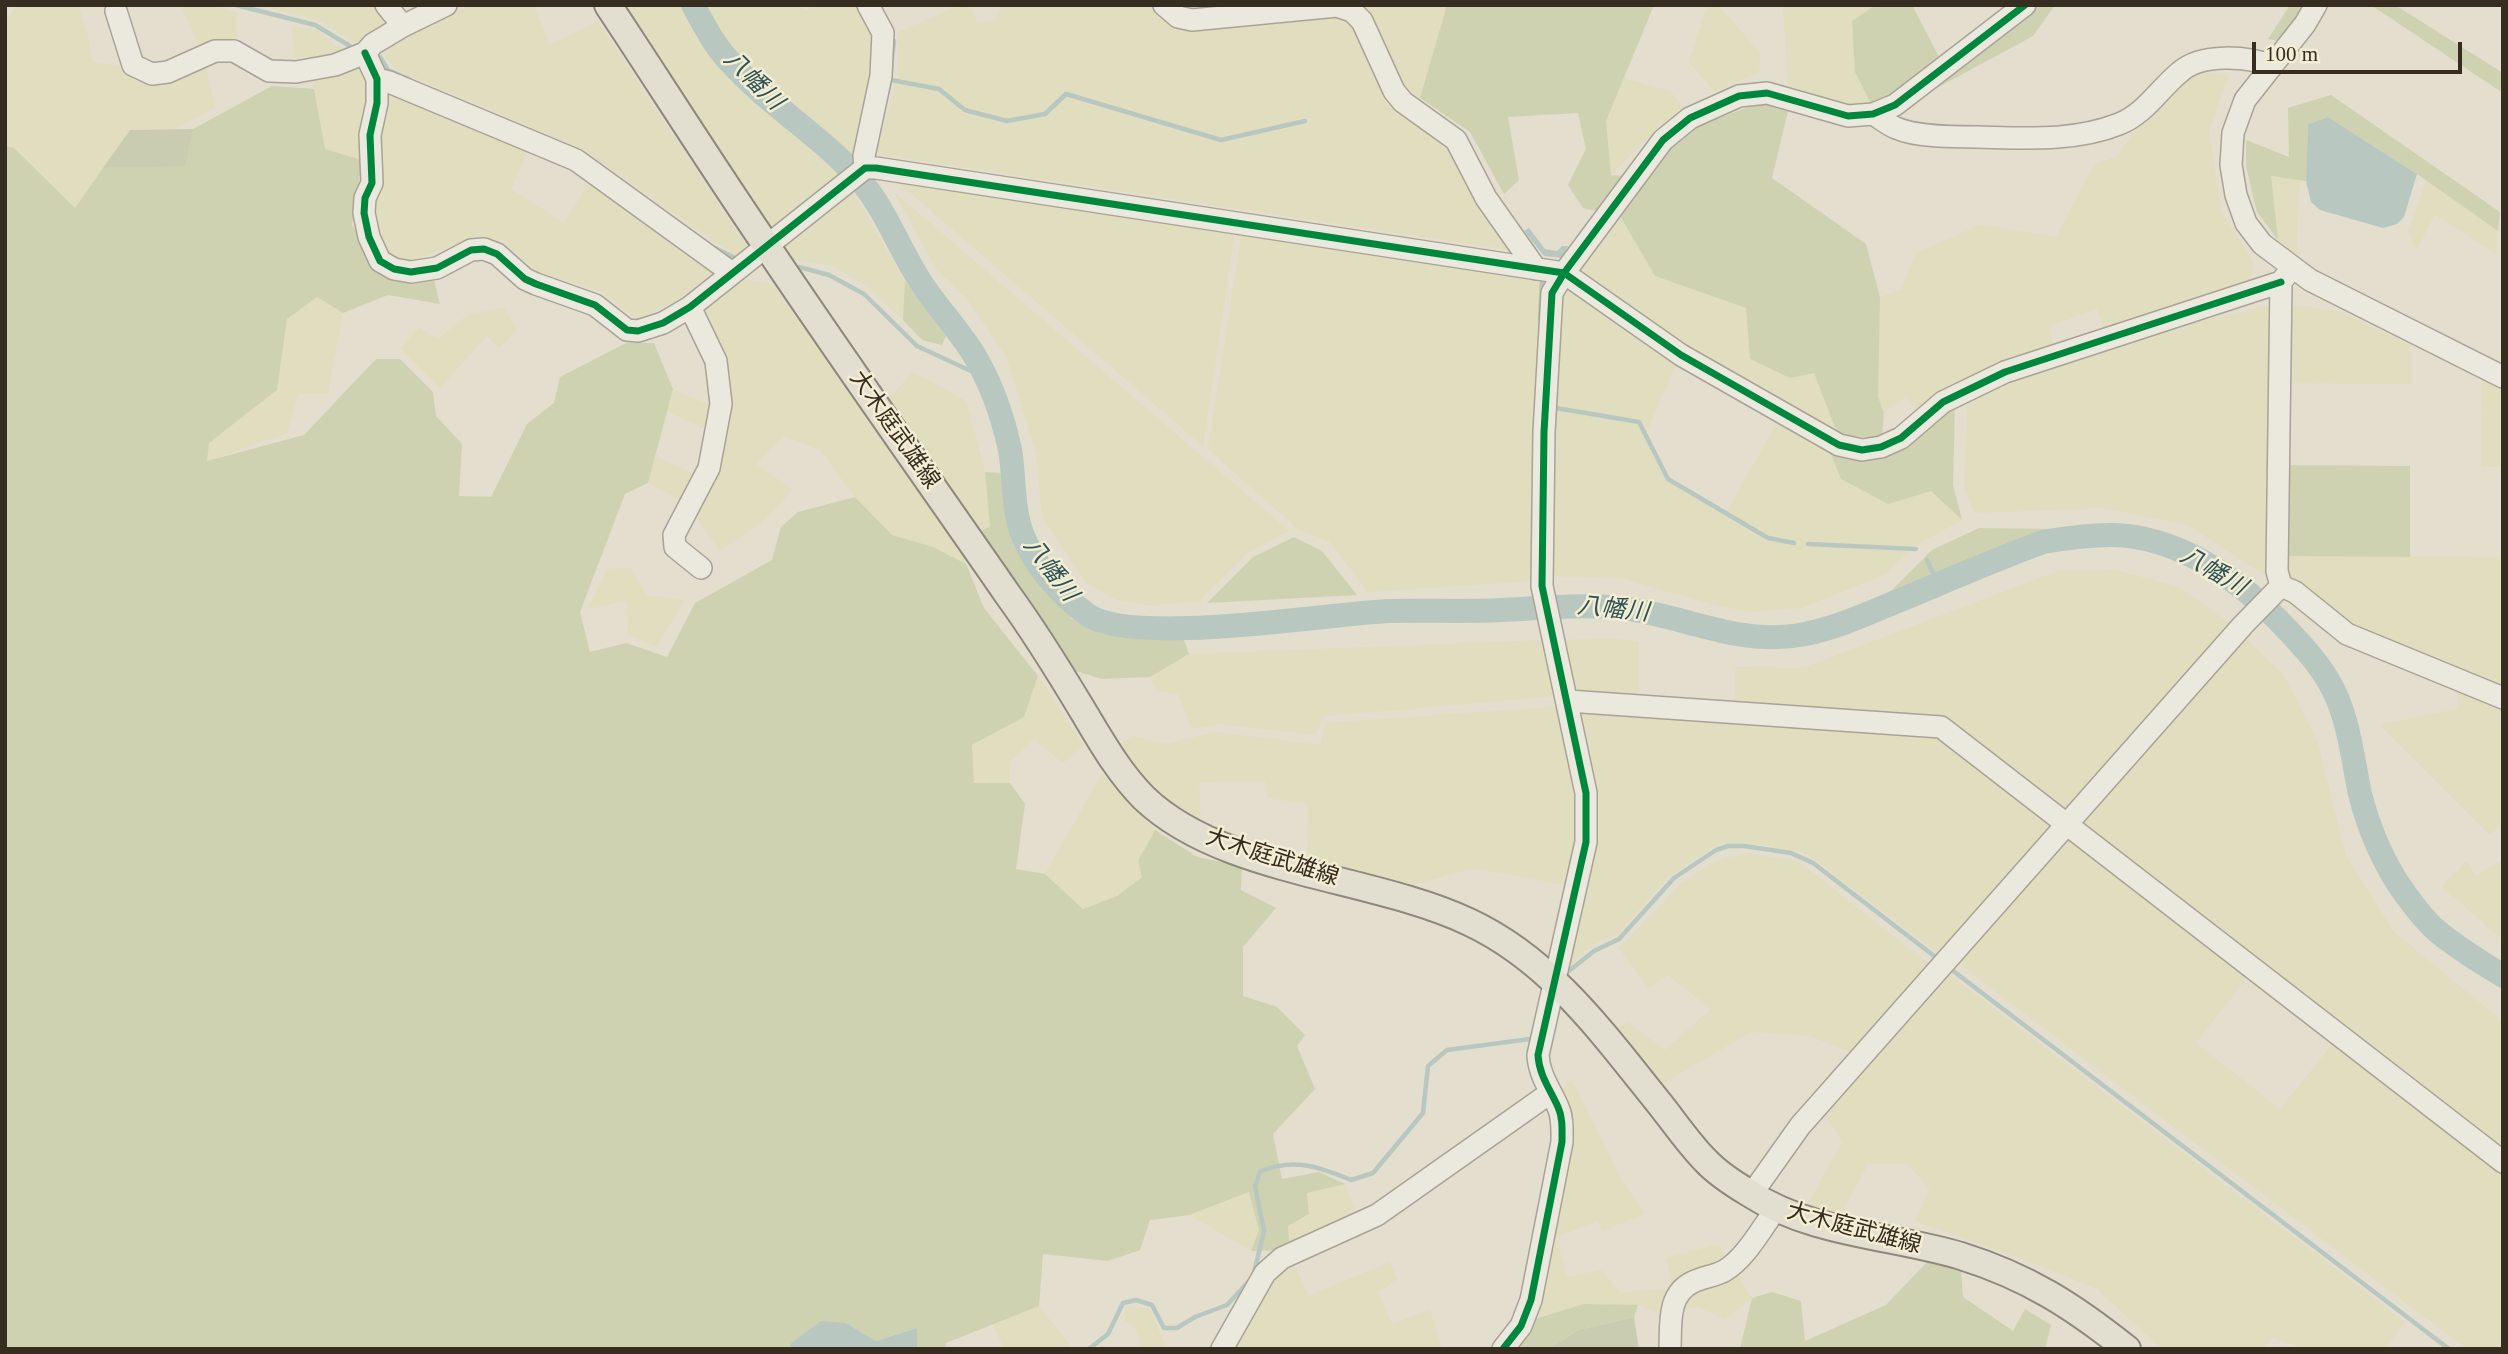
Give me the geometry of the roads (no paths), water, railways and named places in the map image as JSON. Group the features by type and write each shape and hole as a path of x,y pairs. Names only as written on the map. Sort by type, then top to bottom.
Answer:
{"main road":[{"name":"大木庭武雄線","path":"608,5 766,246 1040,640 1115,763 1143,797 1168,817 1194,832 1242,852 1425,904 1472,923 1524,955 1554,980 1605,1035 1709,1164 1751,1195 1776,1209 1819,1224 1961,1256 2035,1284 2092,1320 2127,1349"}],"street":[{"path":"386,5 402,26"},
{"path":"116,11 133,65 152,74 168,72 215,51 234,51 269,71 296,72 335,65 365,53 373,44 402,26 446,5"},
{"path":"865,168 864,156 881,76 883,33 868,5"},
{"path":"1164,5 1178,17 1192,20 1337,6 1352,11 1362,21 1394,91 1403,103 1456,140 1486,198 1536,269"},
{"path":"1503,1349 1521,1326 1531,1300 1559,1155 1562,1123 1559,1109 1539,1070 1538,1055 1586,842 1586,793 1542,586 1544,432 1552,293 1663,140 1690,118 1739,96 1767,93 1848,116 1873,114 1895,104 2025,5"},
{"path":"1751,1195 1800,1126 2243,625 2278,589 2286,275 2246,223 2236,195 2231,165 2233,133 2245,100 2305,24 2316,5"},
{"path":"365,53 377,79 377,103 370,135 372,183 365,198 363,213 369,237 380,261 394,269 411,272 437,268 471,250 484,249 497,254 536,284 595,305 627,330 638,331 663,323 690,307 865,168 1564,273 1681,355 1839,445 1862,450 1881,447 1901,438 1943,402 2005,372 2286,275 2310,280 2503,377"},
{"path":"1873,114 1897,128 1942,136 2051,138 2088,133 2121,124 2143,109 2181,70 2196,63 2231,57 2256,59 2272,66"},
{"path":"377,79 390,82 576,160 732,273"},
{"path":"690,307 716,361 721,404 709,468 674,535 675,547 701,568"},
{"path":"2278,589 2295,592 2347,634 2503,698"},
{"path":"1568,701 1941,727 2503,1162"},
{"path":"1222,1349 1265,1273 1282,1258 1377,1215 1550,1093"},
{"path":"1670,1349 1672,1305 1680,1291 1691,1282 1723,1272 1737,1260 1776,1209"}],"waterway":[{"path":"236,5 315,25 350,46"},
{"name":"八幡川","path":"693,5 725,57 746,79 844,163 876,201 917,276 973,353 990,387 1007,438 1019,526 1028,547 1050,580 1088,615 1111,624 1145,628 1186,628 1388,611 1487,611 1591,606 1644,612 1732,633 1777,637 1800,635 1850,621 2043,542 2112,535 2136,537 2181,551 2223,574 2278,620 2316,662 2339,703 2347,728 2363,806 2375,840 2391,872 2410,901 2432,926 2461,949 2503,976"},
{"path":"888,92 894,41"},
{"path":"380,57 388,70 409,79"},
{"path":"891,80 939,89 965,110 1007,121 1045,114 1066,94 1221,140 1305,121"},
{"path":"715,248 737,259"},
{"path":"799,267 829,275 864,294 917,346 986,378"},
{"path":"1540,319 1542,281"},
{"path":"1556,408 1639,422 1668,479 1768,538 1794,543"},
{"path":"1808,544 1916,549"},
{"path":"1927,560 1938,584"},
{"path":"1569,971 1594,951 1619,939 1674,878 1716,850 1728,846 1791,853 1813,863 1938,959"},
{"path":"1948,967 2449,1349"},
{"path":"1254,1273 1264,1231 1255,1186 1260,1172 1283,1165 1295,1165 1317,1168 1351,1180 1373,1173 1423,1113 1428,1066 1447,1050 1530,1039"},
{"path":"1089,1349 1108,1334 1123,1303 1136,1300 1152,1305 1164,1328 1177,1328 1195,1317 1227,1305 1250,1280"}]}
